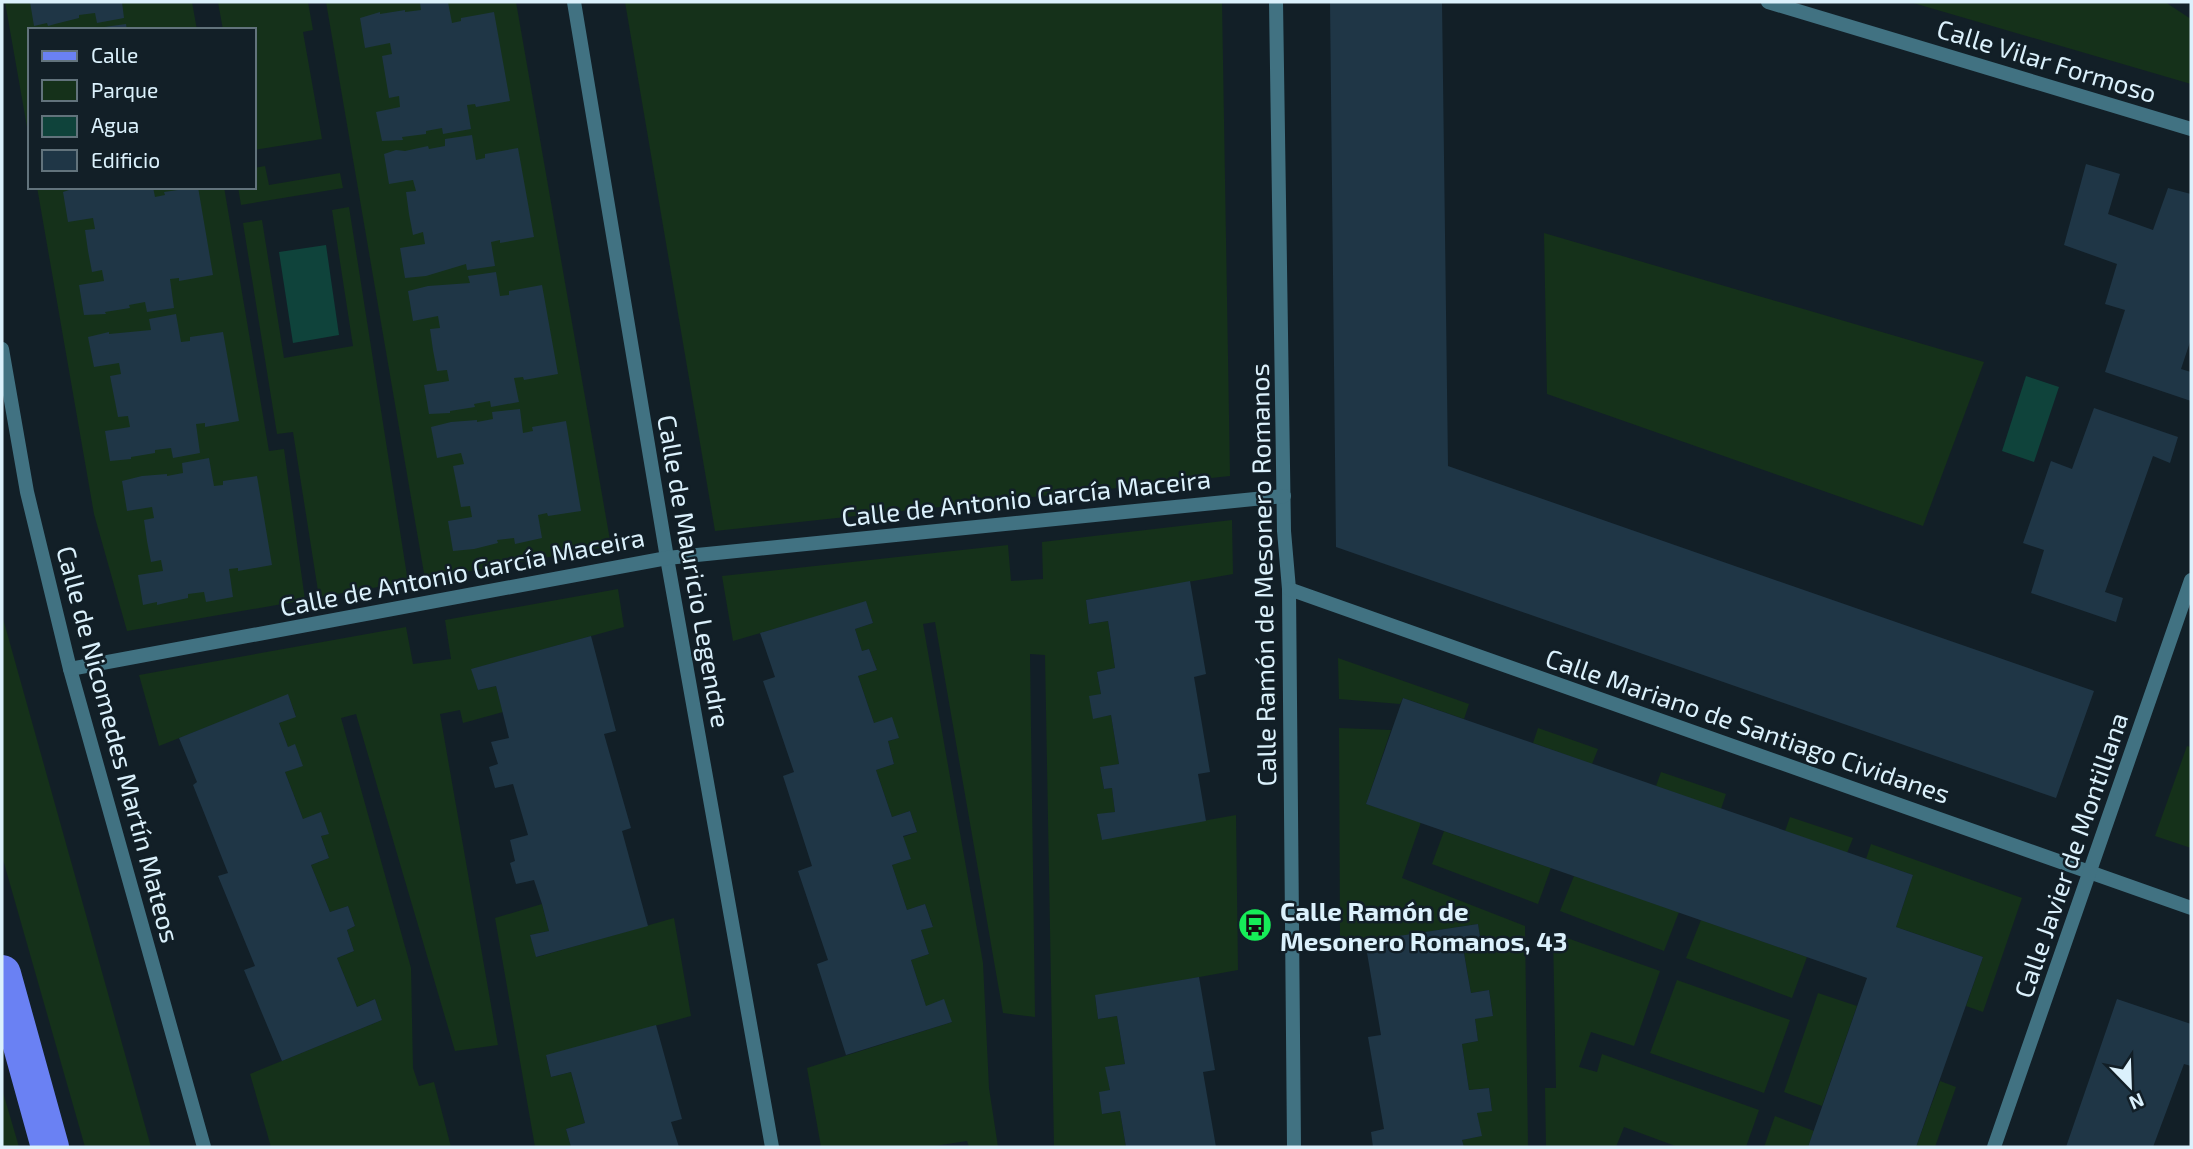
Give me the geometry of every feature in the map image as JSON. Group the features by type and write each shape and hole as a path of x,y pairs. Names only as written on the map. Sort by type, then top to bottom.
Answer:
{"main road":[{"path":"2,974 50,1147"}],"street":[{"name":"Calle de Mauricio Legendre","path":"574,2 667,558 772,1147"},
{"name":"Calle Ramón de Mesonero Romanos","path":"1276,2 1284,531 1289,589 1294,1147"},
{"name":"Calle Vilar Formoso","path":"1768,2 2191,129"},
{"name":"Calle de Nicomedes Martín Mateos","path":"2,349 27,492 70,669 204,1147"},
{"name":"Calle de Antonio García Maceira","path":"70,669 667,558 1284,496"},
{"name":"Calle Javier de Montillana","path":"1994,1147 2191,580"},
{"name":"Calle Mariano de Santiago Cividanes","path":"1289,589 2191,908"}],"green space":[{"path":"5,2 192,2 197,28 28,28 28,133"},
{"path":"218,2 308,2 313,30 303,32 322,139 256,150 256,28 223,28"},
{"path":"326,2 516,2 611,546 425,579"},
{"path":"625,2 1222,2 1230,476 715,531"},
{"path":"1910,2 2165,2 2191,19 2191,84"},
{"path":"265,166 269,185 340,173 343,188 241,205 238,189 256,189 256,168"},
{"path":"37,189 224,189 269,451 284,449 305,600 127,631 94,514"},
{"path":"349,207 408,582 319,597 293,432 277,434 243,223 262,220 284,358 353,346 332,210"},
{"path":"1544,233 1984,362 1923,526 1547,394"},
{"path":"1232,520 1233,574 1086,600 1089,624 1108,621 1115,668 1097,672 1101,694 1093,718 1111,715 1119,764 1100,768 1104,789 1112,788 1115,812 1097,815 1102,839 1236,815 1238,970 1095,996 1098,1019 1117,1016 1125,1064 1106,1067 1110,1090 1099,1093 1103,1114 1120,1111 1126,1147 1054,1147 1045,655 1030,654 1035,1017 1003,1013 935,622 923,624 983,963 989,1088 998,1147 969,1147 967,1141 928,1147 821,1147 807,1068 952,1022 926,1006 911,960 929,954 921,930 933,926 925,904 907,910 892,865 910,859 903,837 917,832 910,811 892,817 876,770 894,764 888,741 899,738 874,723 858,676 877,670 869,649 862,651 855,629 873,623 866,602 733,641 722,576 1008,545 1011,581 1043,579 1042,542"},
{"path":"618,589 624,627 472,669 478,690 496,686 503,712 463,723 460,710 440,714 498,1045 455,1051 356,714 341,718 411,968 413,1068 419,1086 434,1082 451,1147 271,1147 250,1074 382,1020 375,999 357,1007 337,958 354,951 347,930 355,926 348,906 330,912 311,865 329,858 321,836 328,834 303,819 285,772 302,765 288,747 279,723 296,716 288,695 159,746 139,675 406,627 413,664 451,659 445,620"},
{"path":"2,615 151,1147 85,1147 2,856"},
{"path":"1338,658 1469,704 1464,719 1403,698 1400,704 1339,699"},
{"path":"1339,728 1391,730 1366,804 1421,822 1402,878 1525,926 1528,1147 1464,1147 1462,1140 1481,1136 1477,1113 1492,1110 1489,1088 1469,1090 1462,1044 1478,1041 1475,1019 1493,1015 1489,990 1471,993 1464,953 1482,949 1478,924 1340,945"},
{"path":"1538,728 1598,749 1592,764 1533,743"},
{"path":"2187,746 2191,747 2191,848 2155,836"},
{"path":"1661,772 1726,794 1721,809 1656,786"},
{"path":"1790,817 1853,838 1847,853 1785,831"},
{"path":"1444,831 1551,868 1538,904 1432,864"},
{"path":"1871,844 2022,898 1983,1012 1966,1006 1983,957 1896,927 1913,875 1866,859"},
{"path":"1574,876 1679,912 1664,951 1560,911"},
{"path":"542,904 549,931 530,935 537,957 674,918 691,1016 546,1056 551,1077 571,1072 585,1123 566,1129 571,1147 535,1147 495,918"},
{"path":"1701,920 1807,957 1792,998 1686,958"},
{"path":"1553,933 1660,971 1634,1046 1591,1032 1579,1067 1597,1072 1602,1054 1759,1110 1746,1147 1678,1147 1624,1127 1616,1147 1546,1147 1545,1088 1556,1088"},
{"path":"1677,980 1790,1020 1764,1093 1650,1053"},
{"path":"1818,993 1857,1006 1822,1106 1784,1092"},
{"path":"1940,1081 1956,1087 1935,1147 1916,1147"},
{"path":"2,1089 19,1147 2,1147"},
{"path":"1775,1116 1814,1131 1808,1147 1764,1147"}],"water":[{"path":"326,245 339,335 293,343 279,252"},
{"path":"2026,376 2059,387 2034,462 2002,451"}],"building":[{"path":"30,2 122,2 124,18 97,23 95,13 79,15 79,18 48,26 47,23 34,26"},
{"path":"448,2 452,23 461,21 461,18 494,12 510,101 476,107 475,104 467,105 471,129 443,134 442,128 426,131 426,134 402,137 403,140 382,141 376,112 400,107 399,96 389,98 382,56 392,54 390,43 365,48 360,18 380,12 421,10 420,3"},
{"path":"1330,2 1442,2 1448,466 2094,691 2056,798 1336,547"},
{"path":"126,24 127,28 97,28"},
{"path":"472,135 476,160 485,158 485,154 518,148 534,237 491,242 495,266 467,270 466,264 426,276 405,278 400,248 425,244 423,232 413,235 406,192 416,191 413,180 389,184 384,154 396,150 445,146 445,139"},
{"path":"2086,164 2120,174 2108,214 2153,230 2168,188 2191,194 2191,339 2181,369 2191,372 2191,401 2105,372 2125,310 2105,304 2117,264 2064,245"},
{"path":"72,189 153,189 155,197 165,195 164,192 198,189 213,275 179,281 179,278 170,279 174,308 147,312 145,302 129,305 130,308 105,312 106,314 84,315 79,285 104,281 102,270 92,272 88,251 85,230 95,229 93,218 68,222 63,192"},
{"path":"496,272 500,296 509,295 509,291 542,285 558,374 524,380 523,377 514,378 519,402 491,407 490,401 450,413 429,414 424,385 449,381 447,370 437,371 433,350 430,329 440,328 438,316 413,321 408,291 428,286 470,283 468,276"},
{"path":"176,314 181,342 190,341 190,337 223,332 239,421 205,427 205,423 196,424 200,453 173,458 171,448 155,450 155,453 131,459 110,461 105,431 130,427 128,416 118,417 110,376 121,374 119,363 94,367 88,337 109,332 151,330 149,319"},
{"path":"2094,408 2178,437 2170,463 2153,456 2105,592 2123,598 2116,622 2031,593 2044,550 2023,543 2051,461 2072,469"},
{"path":"520,409 523,433 533,431 532,427 566,421 581,511 538,515 542,538 515,544 514,538 497,540 498,543 453,551 448,521 472,517 470,506 461,507 453,466 464,464 461,453 437,458 431,427 451,422 493,419 492,412"},
{"path":"209,458 214,486 223,485 223,481 257,476 272,565 238,571 238,568 229,569 233,597 206,602 204,592 188,594 188,598 157,605 157,602 143,605 138,575 163,571 161,560 151,562 147,541 144,520 154,518 152,507 127,511 122,481 142,476 183,473 182,463"},
{"path":"1190,581 1206,674 1194,677 1210,772 1198,774 1206,821 1102,840 1097,814 1115,812 1112,788 1104,789 1100,767 1119,764 1111,715 1093,719 1089,696 1101,694 1097,672 1115,668 1108,621 1089,624 1086,600"},
{"path":"866,601 873,623 855,629 862,651 869,649 877,670 858,676 874,723 892,717 899,738 888,741 894,764 876,770 892,817 910,811 917,832 903,836 911,859 892,865 907,910 925,904 933,927 921,930 929,954 911,960 926,1006 944,999 952,1022 846,1055 817,964 828,960 798,871 812,866 783,776 794,772 763,681 775,677 760,633"},
{"path":"591,636 616,731 604,734 631,828 622,831 648,926 536,957 530,935 549,931 542,904 534,880 516,884 510,863 515,861 510,840 528,835 513,784 495,788 489,767 498,764 491,742 509,738 496,686 478,690 471,669"},
{"path":"288,694 296,717 279,723 288,747 295,744 303,766 285,772 303,819 321,812 329,834 321,836 329,858 311,865 330,912 348,906 355,926 347,930 354,951 337,958 357,1007 375,999 382,1020 282,1061 244,970 255,966 218,876 228,873 193,785 197,782 179,738"},
{"path":"1403,698 1913,875 1896,927 1983,957 1916,1147 1808,1147 1867,978 1366,804"},
{"path":"1478,924 1482,949 1464,953 1471,993 1489,990 1493,1016 1475,1019 1478,1041 1462,1044 1469,1090 1489,1088 1492,1111 1477,1113 1482,1136 1462,1140 1464,1147 1373,1147 1371,1132 1384,1129 1368,1037 1381,1035 1365,941"},
{"path":"1199,977 1215,1070 1203,1072 1216,1147 1126,1147 1120,1111 1102,1114 1099,1092 1110,1090 1105,1067 1125,1064 1117,1016 1098,1019 1095,995"},
{"path":"2117,999 2191,1024 2191,1066 2184,1064 2153,1147 2066,1147"},
{"path":"656,1025 682,1119 671,1122 679,1147 571,1147 566,1129 585,1123 578,1097 571,1072 551,1077 546,1055"}],"place":[{"name":"Calle Ramón de Mesonero Romanos, 43","path":"1255,925"}]}
